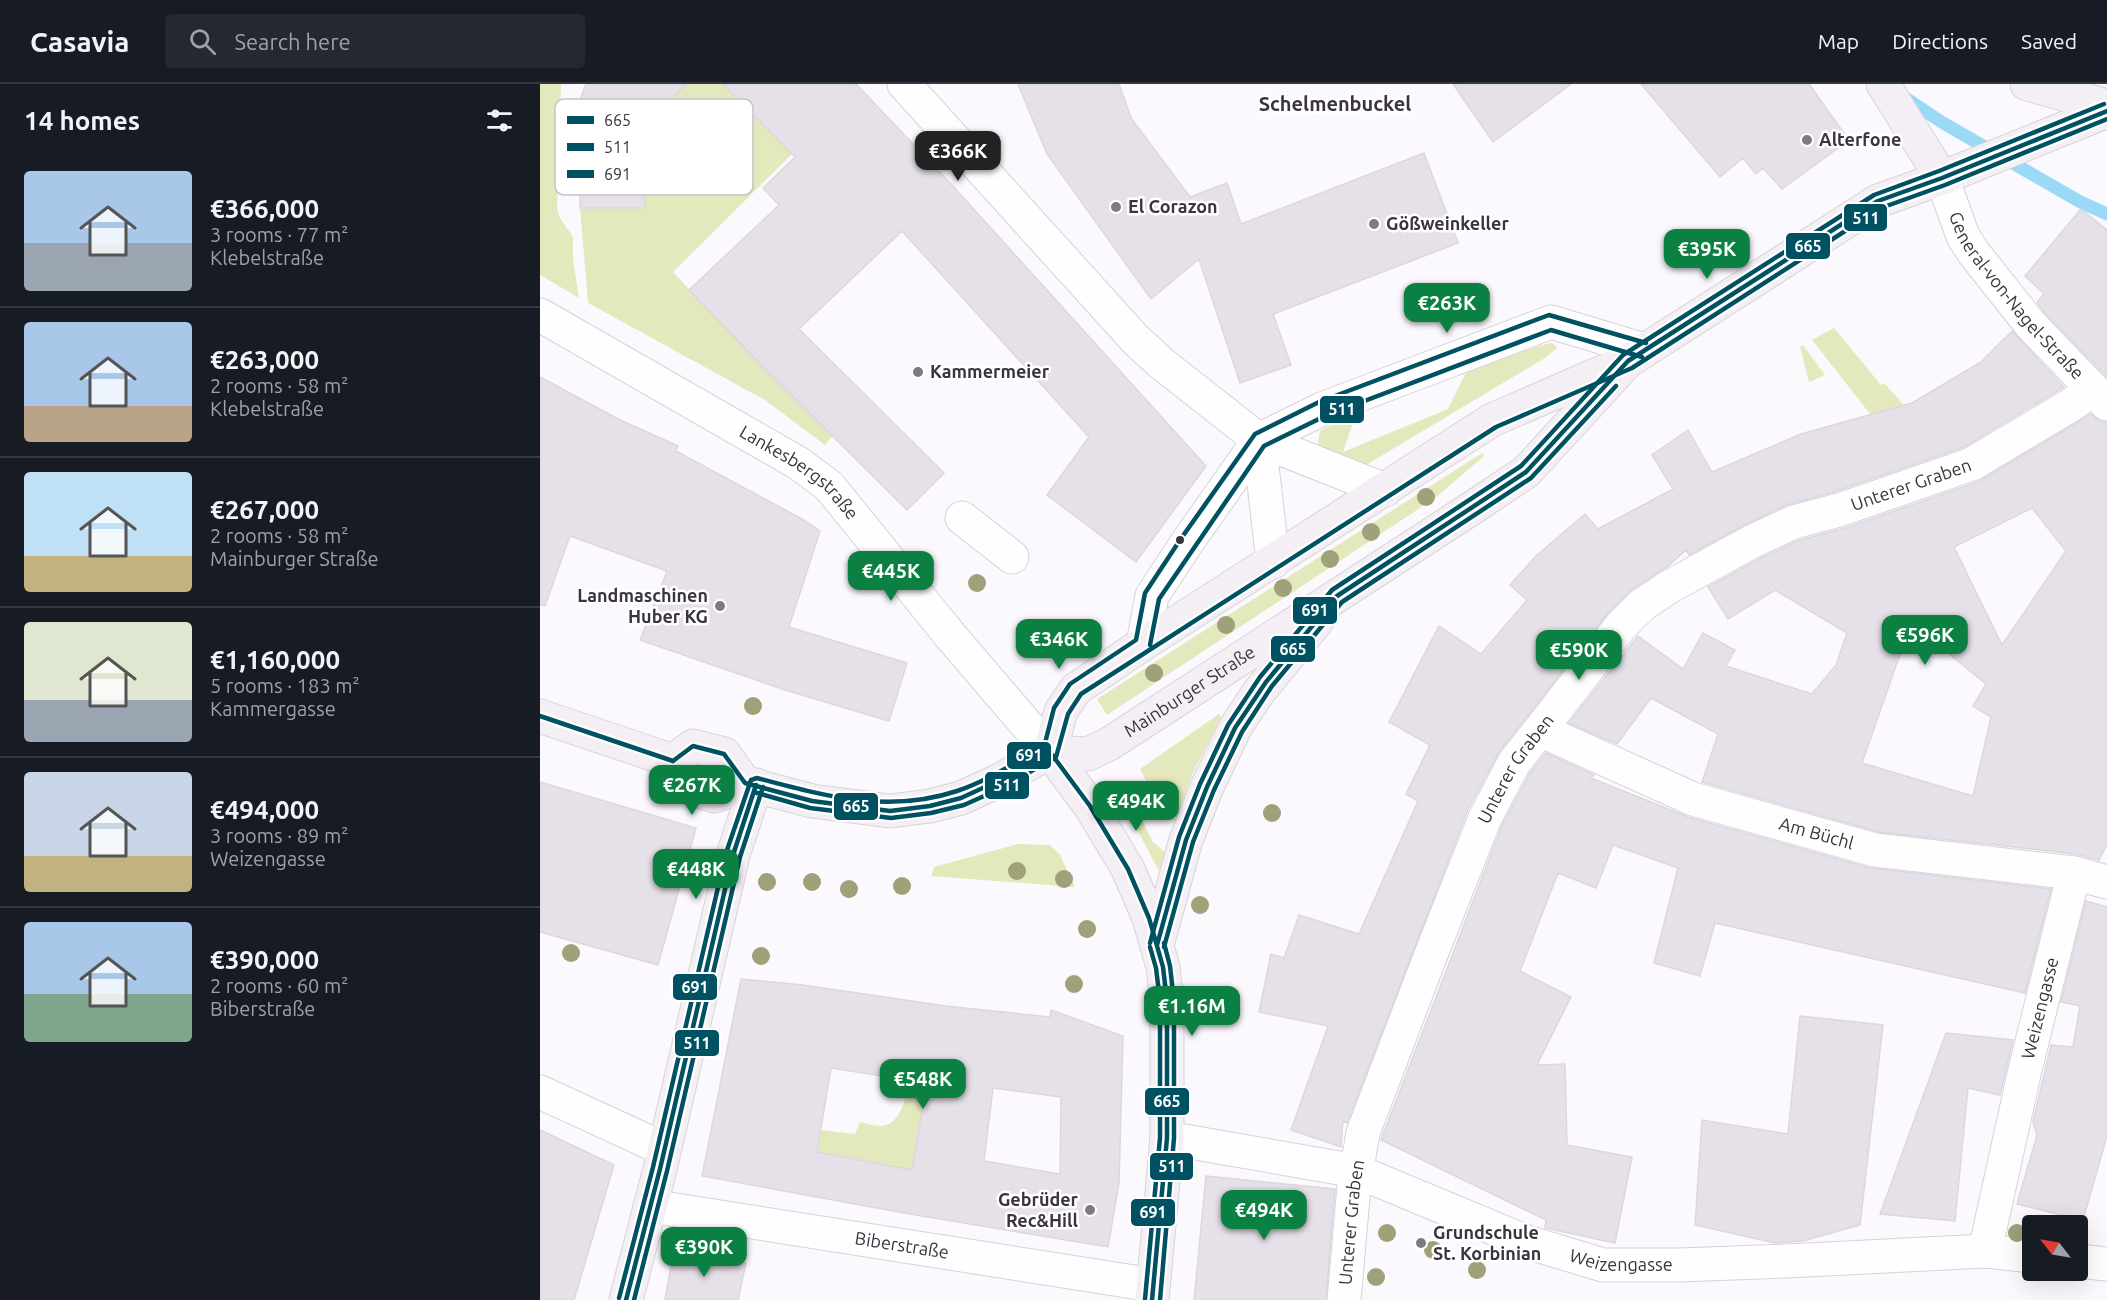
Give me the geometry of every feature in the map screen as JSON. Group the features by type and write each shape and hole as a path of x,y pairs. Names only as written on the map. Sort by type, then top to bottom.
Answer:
{"main road":[{"name":"General-von-Nagel-Straße","path":"1883,84 1942,178"},
{"path":"2027,84 2107,106"},
{"name":"Mainburger Straße","path":"1636,356 1526,472 1109,744 1088,754 1050,752 1061,711 1076,689 1492,420 1636,356 1878,201 1942,178 2107,111"},
{"path":"1157,945 1186,840 1235,728 1266,682 1337,596"},
{"path":"540,716 673,761 693,746 724,754 750,784 812,801 890,811 930,806 962,798 1050,752 1090,806 1128,869 1149,918 1163,967 1167,1001 1167,1138 1152,1293"},
{"path":"626,1300 750,784"}],"street":[{"path":"904,84 1136,340 1161,363 1259,440 1385,490"},
{"name":"General-von-Nagel-Straße","path":"1942,178 1964,236 1973,252 2031,325 2099,397"},
{"name":"Lankesbergstraße","path":"540,315 798,463 829,486 964,652 1050,752"},
{"path":"1143,644 1152,596 1259,440 1322,409 1551,322 1636,356"},
{"name":"Unterer Graben","path":"1344,1300 1356,1171 1363,1133 1485,818 1514,763 1629,616 1669,587 1753,541 1794,522 1839,510 1972,464 2071,405 2099,397"},
{"path":"1259,440 1273,562"},
{"path":"962,518 1012,557"},
{"name":"Am Büchl","path":"1540,730 1694,799 1875,850 2074,873 2107,882"},
{"name":"Weizengasse","path":"1985,1251 2025,1071 2074,873"},
{"path":"540,1092 664,1149"},
{"name":"Weizengasse","path":"1167,1138 1356,1171 1527,1242 1603,1264 1680,1265 1787,1262 1985,1251 2022,1255"},
{"name":"Biberstraße","path":"650,1206 1152,1293"},
{"path":"2088,1262 2107,1264"}],"green space":[{"path":"540,84 561,84 561,99 555,99 555,195 557,195 557,208 560,218 573,237 573,260 579,298 540,275"},
{"path":"686,84 723,84 738,99 671,99"},
{"path":"753,114 792,154 753,193"},
{"path":"645,195 751,195 673,272 761,365 833,436 825,445 765,400 588,303 580,208 645,208"},
{"path":"1834,328 1881,385 1884,383 1903,404 1902,407 1871,415 1812,340"},
{"path":"1550,343 1557,348 1545,358 1366,465 1324,450 1318,444 1321,430 1356,414 1343,452 1448,409 1467,370"},
{"path":"1803,345 1825,375 1809,382 1800,347"},
{"path":"1482,453 1484,455 1482,458 1435,498 1107,715 1097,699"},
{"path":"1219,714 1221,717 1192,775 1176,821 1166,819 1140,769"},
{"path":"1132,800 1153,842 1165,852 1162,871 1158,869 1124,805"},
{"path":"1018,844 1050,845 1060,855 1075,887 931,876 934,867"},
{"path":"910,1080 927,1083 912,1170 817,1152 821,1130 855,1134 860,1122 880,1126 893,1121 901,1109"}],"water":[{"path":"1896,84 1944,116 2083,196 2107,207 2107,221 2078,208 1939,128 1886,92"}],"building":[{"path":"586,84 686,84 671,99 580,99"},
{"path":"723,84 856,84 951,184 1206,466 1136,562 1047,495 1089,437 902,231 799,329 944,473 907,510 689,290 779,205 763,188 795,157 753,114 753,99 738,99"},
{"path":"1018,84 1119,84 1131,118 1190,197 1227,183 1241,224 1424,153 1458,243 1273,314 1291,365 1240,383 1199,259 1151,299 1047,154"},
{"path":"1453,84 1571,84 1493,142"},
{"path":"1641,84 1809,84 1849,140 1782,189 1763,168 1756,174 1743,158 1720,177"},
{"path":"580,195 645,195 645,208 580,208"},
{"path":"2081,209 2107,230 2107,377 2045,313 2037,302 2044,294 2025,276"},
{"path":"2012,331 2064,387 1964,447 1834,492 1786,505 1689,555 1686,550 1668,566 1631,590 1608,613 1499,752 1468,809 1347,1123 1343,1121 1341,1147 1291,1130 1328,1026 1259,1012 1271,954 1284,958 1299,915 1359,934 1418,801 1406,794 1430,745 1389,722 1439,626 1481,654 1527,600 1510,585 1536,556 1585,514 1598,529 1673,489 1652,455 1688,430 1712,472 1801,434 1912,403 1981,362"},
{"path":"540,377 618,419 678,446 676,451 820,531 789,627 907,663 889,721 785,690 640,640 667,571 570,536 545,606 540,605"},
{"path":"2091,414 2101,422 2107,422 2107,844 2099,860 2076,854 1879,832 1702,782 1718,734 1651,698 1617,744 1569,723 1638,636 1683,669 1703,633 1735,650 1726,666 1812,694 1836,665 1847,633 1775,590 1728,619 1708,587 1800,540 1845,528 1978,482","holes":["2032,508 2066,551 2002,645 1954,547","1911,623 1986,684 1973,706 1991,717 1973,796 1862,763"]},
{"path":"1546,753 1594,775 1591,778 1688,817 1870,868 2051,889 2025,993 1715,923 1700,976 1654,963 1678,868 1613,845 1596,888 1558,873 1520,971 1571,997 1537,1065 1565,1064 1567,1145 1632,1157 1615,1243 1545,1228 1546,1220 1381,1140 1502,826 1530,773"},
{"path":"540,782 696,828 658,965 540,932"},
{"path":"2086,901 2107,907 2107,1136 2084,1215 2062,1215 2017,1204 2037,1135 2033,1122 2051,1045 2073,1047 2080,1006 2061,1002"},
{"path":"741,979 1050,1017 1051,1010 1123,1036 1119,1183 1108,1247 702,1176","holes":["831,1068 927,1083 912,1170 817,1152","993,1088 1061,1097 1060,1174 984,1161"]},
{"path":"1800,1016 1883,1025 1860,1225 1803,1241 1775,1243 1695,1225 1702,1120 1788,1134"},
{"path":"1946,1033 2013,1040 2000,1095 1968,1088 1955,1221 1880,1214"},
{"path":"540,1130 614,1165 574,1300 540,1300"},
{"path":"1206,1176 1335,1189 1326,1300 1194,1300"},
{"path":"674,1249 746,1263 738,1300 665,1300"}],"transit line":[{"name":"691","path":"1150,943 1179,837 1200,784 1228,725 1260,677 1332,590 1521,466 1623,355 1874,195 2104,104"},
{"name":"665","path":"1157,945 1186,840 1207,787 1235,728 1266,682 1337,596 1526,472 1628,361 1878,201 1942,178 2107,111"},
{"name":"511","path":"754,792 810,808 891,818 931,813 964,805 1002,788 1056,757 1068,714 1081,694 1496,427 1632,368 1881,208 1945,185 2107,119"},
{"name":"691","path":"619,1298 653,1167 726,853 751,780 757,778 832,796 881,802 931,798 957,791 990,777 1044,747 1054,708 1070,684 1136,640 1145,593 1255,434 1319,402 1549,315 1646,343"},
{"name":"511","path":"1150,645 1159,599 1264,446 1325,416 1551,330 1642,357"},
{"name":"511","path":"1164,947 1193,842 1214,790 1242,732 1272,686 1342,602 1531,478 1616,386"},
{"name":"665","path":"540,716 673,761"},
{"name":"665","path":"673,761 693,746 724,754 745,783 812,801 890,811 930,806 961,798 998,781 1050,752"},
{"name":"665","path":"1050,752 1090,806 1128,869 1149,918 1163,967 1167,1001 1167,1138 1152,1300"},
{"name":"665","path":"626,1300 660,1169 733,855 756,785"},
{"name":"511","path":"634,1300 667,1171 740,857 763,787"},
{"name":"511","path":"1160,1300 1174,1138 1174,1001 1170,966 1164,943"},
{"name":"691","path":"1145,1299 1160,1138 1160,1001 1156,968 1150,947"}],"place":[{"name":"Alterfone","path":"1807,140"},
{"name":"El Corazon","path":"1116,207"},
{"name":"Gößweinkeller","path":"1374,224"},
{"name":"Kammermeier","path":"918,372"},
{"name":"Landmaschinen Huber KG","path":"720,606"},
{"name":"Gebrüder Rec&Hill","path":"1090,1210"},
{"name":"Grundschule St. Korbinian","path":"1421,1243"}],"district":[{"name":"Schelmenbuckel","path":"1335,104"}]}
